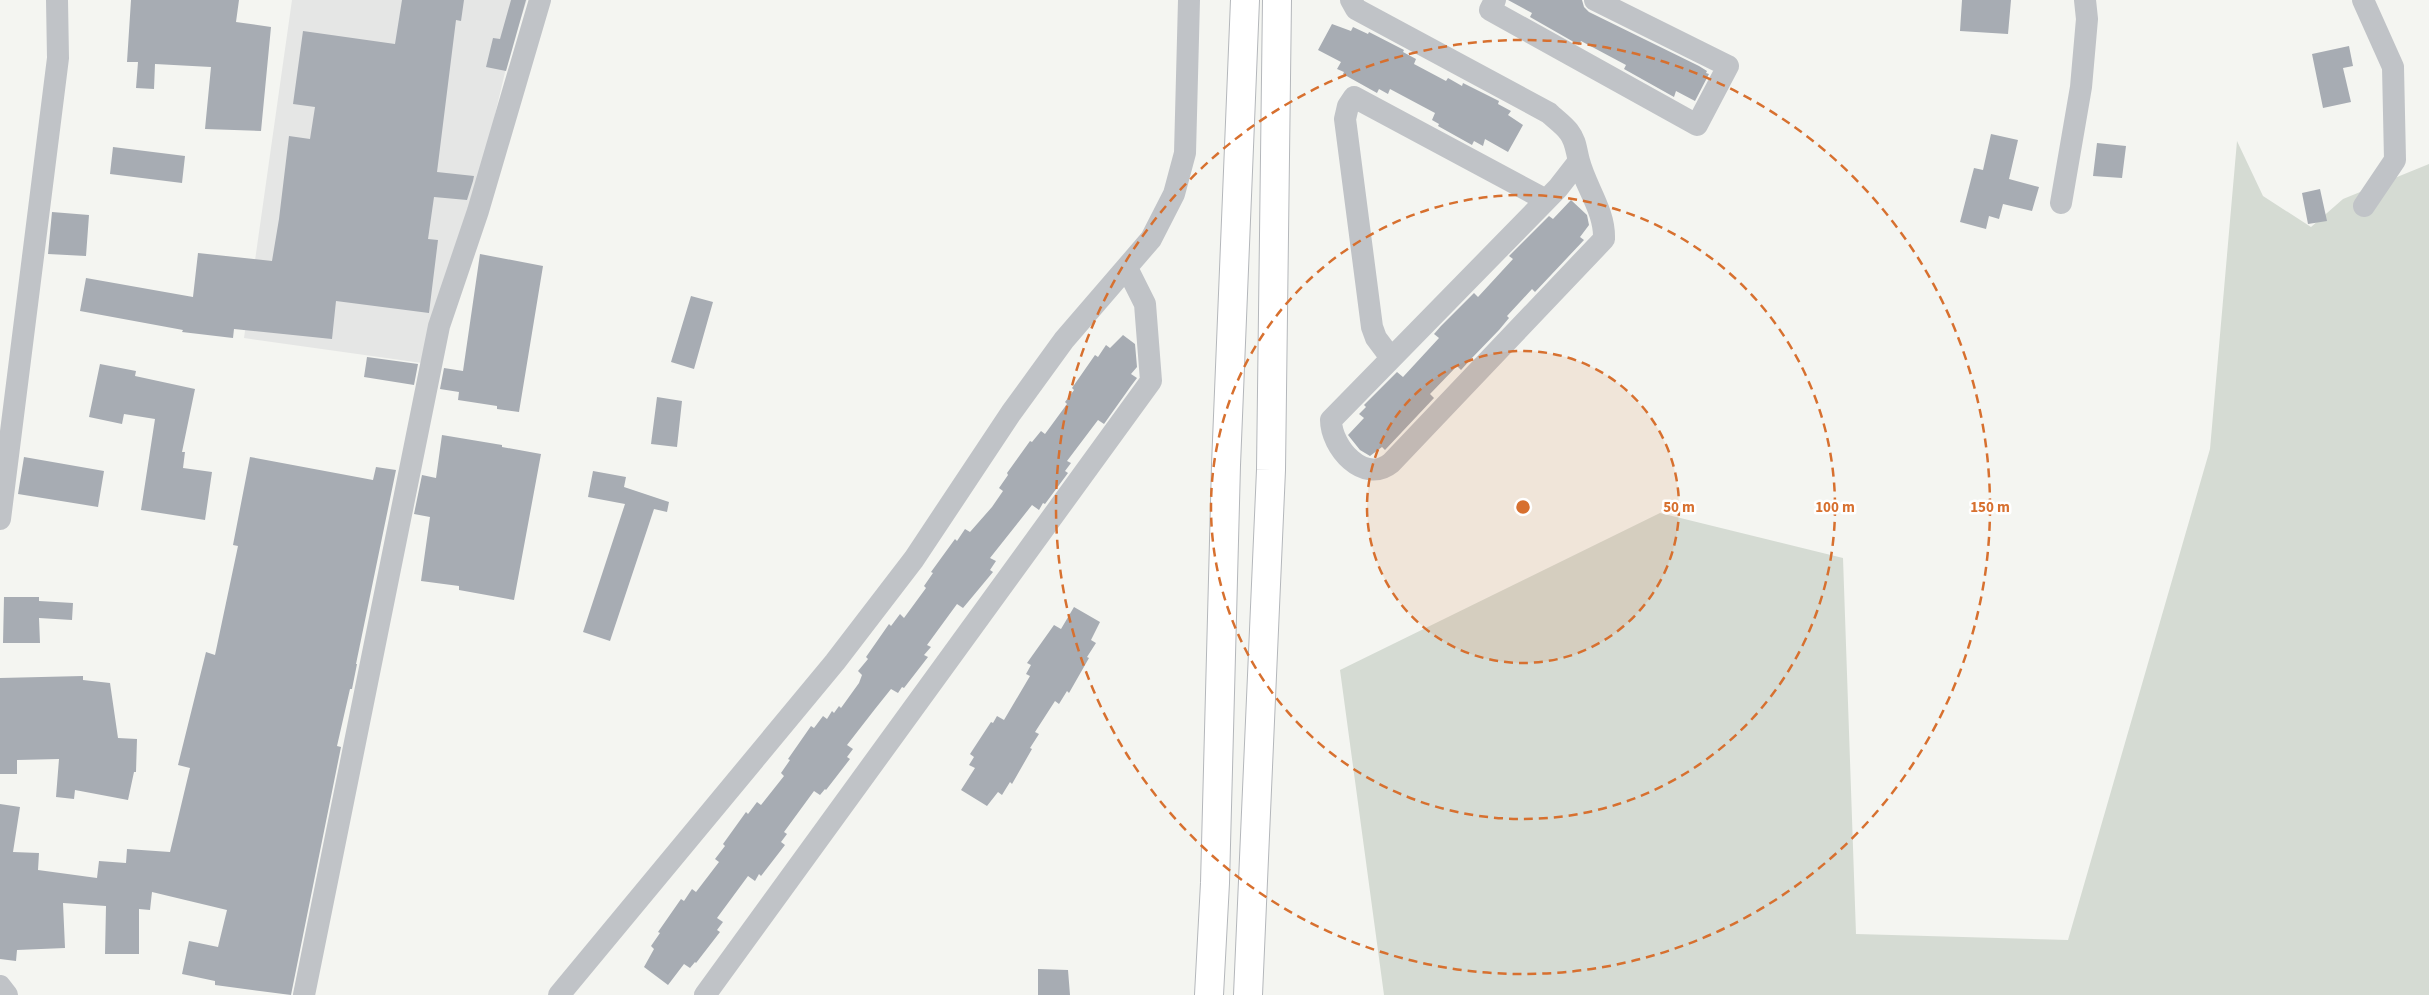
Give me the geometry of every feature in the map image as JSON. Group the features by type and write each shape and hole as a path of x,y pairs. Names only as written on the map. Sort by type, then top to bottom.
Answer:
{"main road":[{"path":"1209,995 1215,883 1226,465 1245,0"},
{"path":"1248,995 1271,470 1278,0"}],"street":[{"path":"0,519 58,58 57,0"},
{"path":"304,995 439,326 478,211 540,0"},
{"path":"559,995 835,662 914,558 1011,413 1064,340 1151,239 1174,194 1185,153 1189,0"},
{"path":"1351,0 1356,9 1549,113 1568,131 1577,147 1579,161 1602,216 1604,239 1391,463 1383,469 1373,471 1359,467 1335,441 1331,430 1331,420 1546,200 1579,161"},
{"path":"1495,0 1490,10 1697,125 1728,66 1595,0"},
{"path":"2060,203 2080,87 2088,19 2085,0"},
{"path":"2364,0 2393,67 2395,160 2364,206"},
{"path":"1391,358 1376,338 1372,327 1345,119 1348,106 1354,97 1546,200"},
{"path":"705,995 1151,381 1145,304 1127,268"},
{"path":"0,986 7,995"}],"shaded area":[{"path":"292,0 527,0 510,51 436,365 244,338"},
{"path":"2237,141 2263,196 2311,227 2343,199 2429,164 2429,995 1384,995 1340,670 1660,513 1843,558 1856,934 2068,940 2210,449"}],"building":[{"path":"131,0 239,0 236,22 271,27 261,131 205,129 211,67 155,64 154,89 136,88 138,62 127,62"},
{"path":"402,0 464,0 461,21 456,20 437,172 474,176 467,200 434,197 428,239 438,240 429,313 336,301 332,339 234,329 233,338 182,332 183,330 80,311 86,278 193,297 198,253 272,261 289,136 310,139 315,107 293,104 303,31 395,44"},
{"path":"511,0 526,0 506,71 486,67 493,38 500,39"},
{"path":"1508,0 1582,0 1584,7 1589,12 1699,66 1709,74 1695,101 1676,91 1674,97 1624,69 1626,65 1581,41 1579,45 1530,17 1532,13"},
{"path":"1962,0 2011,0 2008,34 1960,31"},
{"path":"1332,24 1351,31 1353,27 1368,34 1369,32 1404,50 1403,52 1416,59 1414,64 1446,81 1448,78 1462,86 1463,83 1499,101 1498,104 1511,111 1508,115 1523,125 1508,152 1485,139 1483,146 1474,141 1472,145 1438,126 1439,124 1432,120 1435,113 1390,89 1388,94 1379,89 1377,93 1343,74 1344,72 1337,69 1341,62 1318,50"},
{"path":"2349,46 2353,66 2343,68 2351,102 2323,108 2312,54"},
{"path":"1991,134 2018,140 2009,179 2039,187 2032,211 2003,204 1999,219 1989,216 1986,229 1960,222 1974,168 1983,170"},
{"path":"2097,143 2126,146 2122,178 2093,176"},
{"path":"113,147 185,156 182,183 110,174"},
{"path":"2320,189 2327,221 2308,224 2302,193"},
{"path":"1571,200 1587,215 1589,225 1580,237 1584,240 1535,292 1532,289 1507,316 1509,318 1499,330 1461,370 1457,366 1430,394 1434,398 1385,450 1382,447 1370,456 1360,450 1348,435 1364,418 1359,414 1366,407 1364,405 1397,372 1403,377 1439,338 1434,334 1441,326 1474,293 1478,297 1513,259 1509,256 1549,216 1553,219"},
{"path":"52,212 89,215 86,256 48,254"},
{"path":"480,254 543,266 519,412 497,409 497,406 458,400 459,392 440,389 444,368 463,371"},
{"path":"691,296 713,302 694,369 671,362"},
{"path":"1123,335 1135,344 1137,367 1131,374 1137,378 1104,424 1098,420 1067,461 1071,463 1065,471 1068,473 1045,504 1043,503 1039,510 1032,505 990,558 996,561 990,570 993,572 963,608 957,604 927,645 931,647 924,655 928,657 904,688 902,687 898,693 891,689 847,745 853,749 847,757 850,759 826,790 820,795 814,791 784,832 787,834 781,842 785,845 761,876 759,874 755,881 748,876 717,918 723,922 717,930 720,932 696,963 690,968 684,964 668,985 644,967 654,949 651,946 660,933 658,932 681,899 684,901 692,889 696,892 719,862 715,859 725,846 723,844 746,812 748,814 757,802 761,805 784,776 781,773 790,760 788,759 811,726 814,728 823,716 827,719 832,711 834,713 839,706 841,708 859,683 862,675 858,671 868,659 866,657 889,624 891,626 900,614 904,618 926,588 924,586 933,573 931,572 955,539 957,541 965,529 970,532 992,507 1003,491 999,488 1008,475 1007,473 1030,441 1032,442 1041,431 1045,434 1067,404 1065,402 1074,390 1072,388 1095,355 1098,357 1106,345 1110,348"},
{"path":"367,357 418,364 414,385 364,377"},
{"path":"100,364 136,371 135,376 195,389 182,452 185,452 183,468 212,472 205,520 141,510 155,419 124,414 122,424 89,417"},
{"path":"657,397 682,401 677,447 651,444"},
{"path":"442,435 541,454 514,600 459,590 459,586 421,581 430,517 414,514 422,475 436,478"},
{"path":"24,457 104,471 98,507 18,494"},
{"path":"250,457 373,480 376,467 396,470 352,689 350,689 337,746 341,747 291,995 215,985 215,981 182,974 189,941 218,947 227,910 152,892 150,910 139,909 139,954 105,954 106,906 63,903 65,948 17,950 16,961 0,959 0,804 20,807 13,852 39,853 38,870 97,878 99,861 126,863 127,849 170,852 190,768 178,765 206,652 215,655 238,546 233,545"},
{"path":"593,471 626,477 624,487 669,502 667,512 654,509 610,641 583,632 625,504 588,497"},
{"path":"4,597 39,597 39,601 73,603 72,620 39,618 40,643 3,643"},
{"path":"1074,607 1100,622 1091,640 1096,643 1069,693 1067,691 1059,704 1055,701 1035,732 1039,734 1012,784 1010,782 1002,795 998,792 987,806 961,790 975,768 969,765 974,757 970,754 997,716 1004,720 1030,676 1026,674 1031,665 1027,663 1054,625 1061,629"},
{"path":"83,676 83,680 110,683 118,738 137,739 136,772 134,772 128,800 75,790 74,799 56,797 59,759 17,760 17,774 0,774 0,678"},
{"path":"1038,969 1068,970 1070,995 1038,995"}]}
